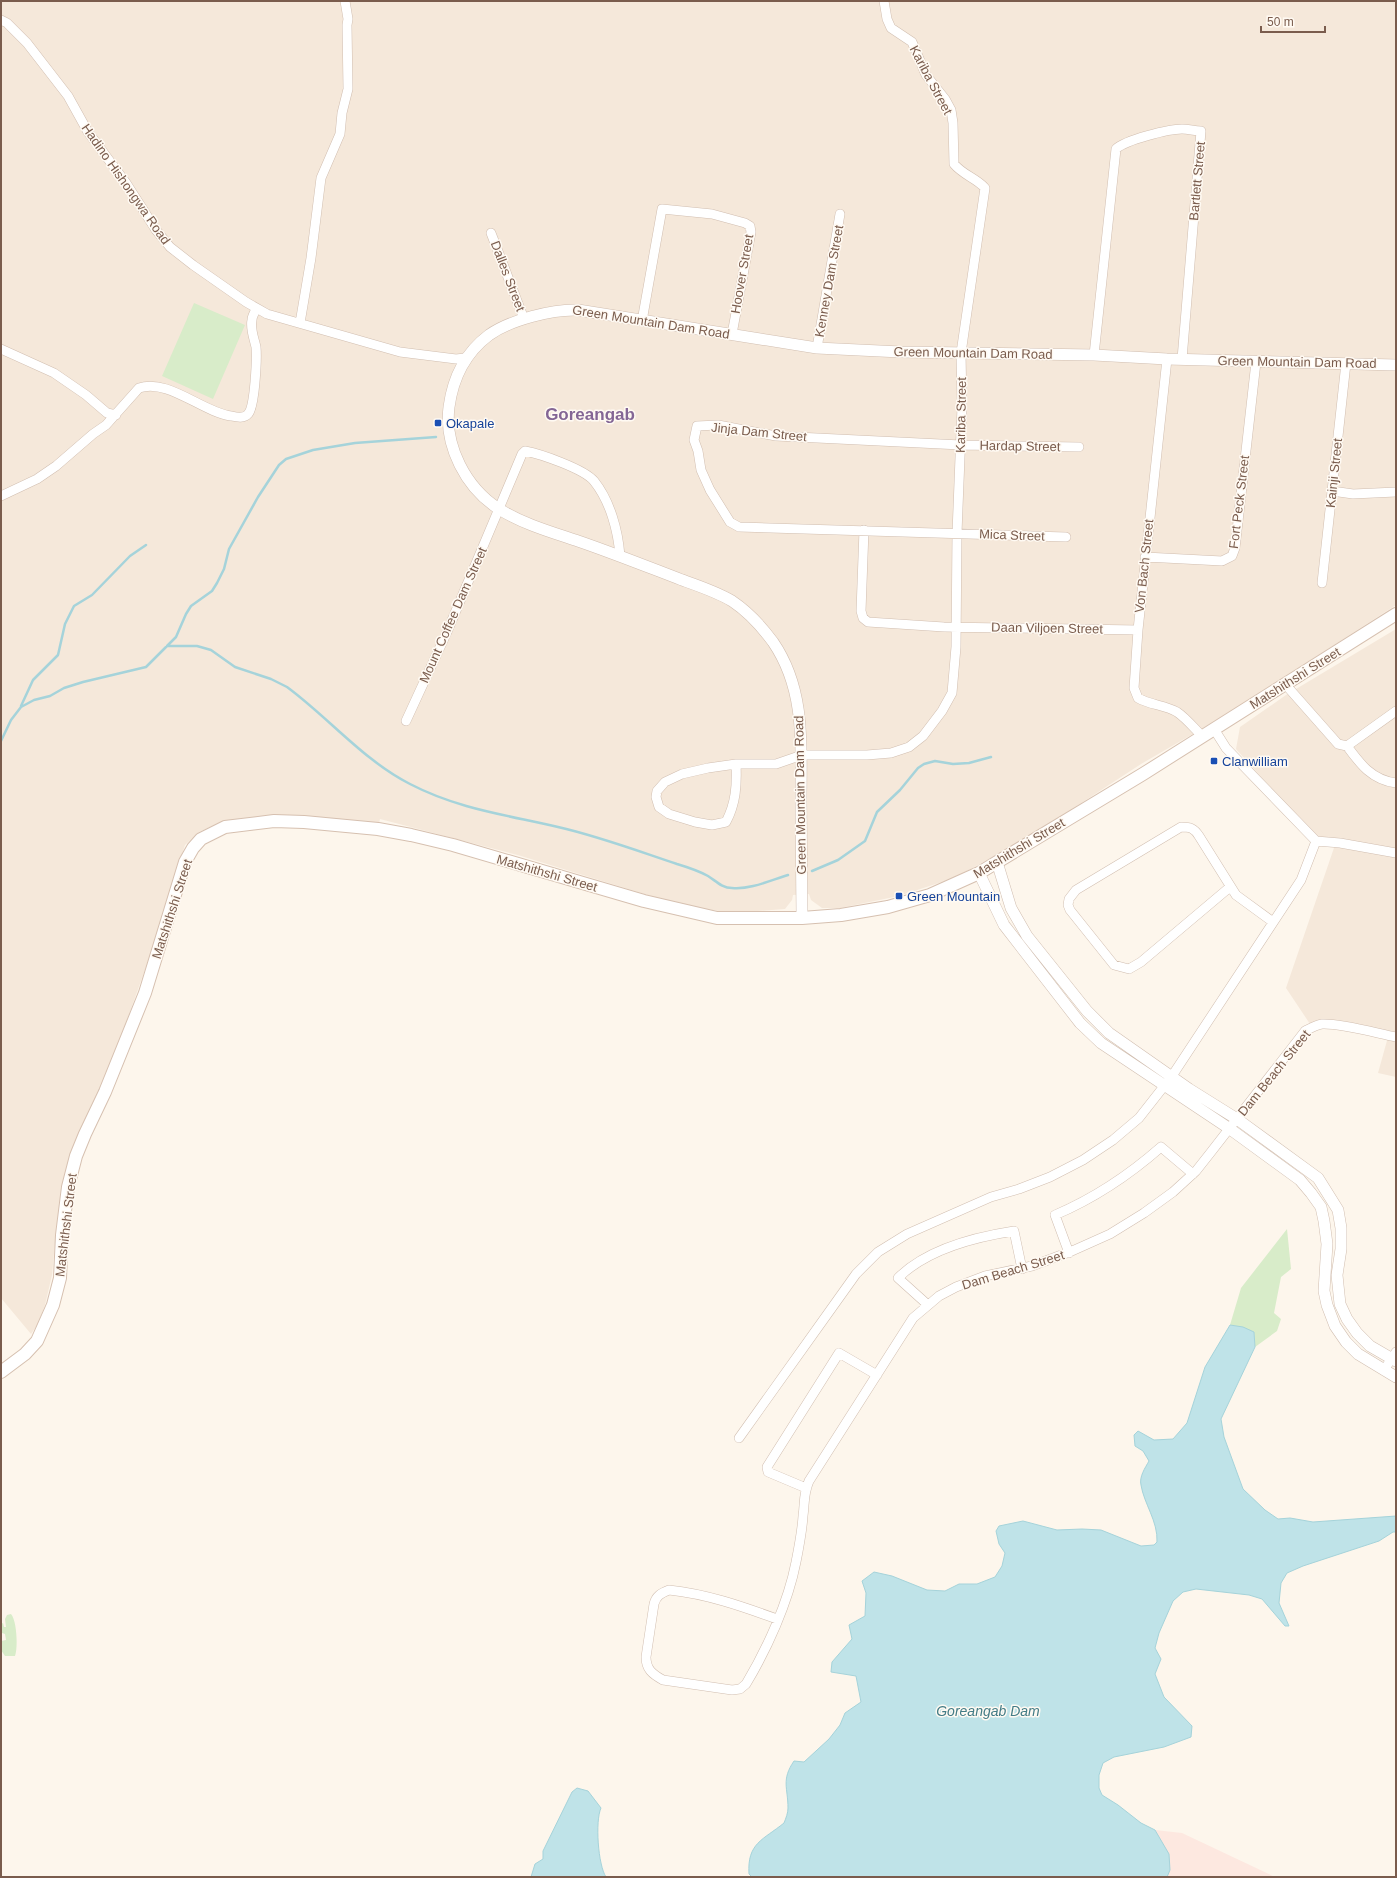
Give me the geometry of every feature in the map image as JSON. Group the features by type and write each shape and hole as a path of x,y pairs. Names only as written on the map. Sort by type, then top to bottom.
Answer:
{"main road":[{"name":"Matshithshi Street","path":"1,1372 25,1354 37,1341 53,1305 60,1278 62,1235 68,1187 76,1156 105,1092 145,992 185,862 193,848 201,839 215,831 236,825 274,821 378,828 453,845 644,901 717,918 802,918 841,914 897,904 930,894 979,873 1143,774 1396,614"}],"street":[{"path":"300,323 311,258 321,178 340,134 342,113 348,89 349,76 346,61 346,24 348,19 345,1"},
{"name":"Kariba Street","path":"736,764 735,799 732,811 726,822 712,824 695,822 669,814 659,807 656,797 657,791 665,782 682,774 736,764 776,764 802,756 891,753 909,747 923,736 942,712 952,692 957,626 957,533 962,407 961,353 985,188 980,182 960,171 954,164 953,123 951,110 926,75 912,42 891,28 887,19 884,1"},
{"name":"Hadino Hishongwa Road","path":"1,20 7,23 27,43 68,96 88,132 126,183 156,230 170,247 193,266 256,309 267,314 400,352 456,359 465,358"},
{"name":"Bartlett Street","path":"1094,355 1116,149 1122,144 1162,132 1188,129 1201,131 1182,359"},
{"name":"Hoover Street","path":"642,321 662,209 712,214 746,223 750,226 751,232 732,334"},
{"name":"Kenney Dam Street","path":"817,348 840,214"},
{"name":"Dalles Street","path":"491,233 524,319"},
{"path":"1,496 37,479 56,466 93,434 106,425 139,388 146,385 169,390 229,416 241,418 248,415 254,391 256,366 256,348 252,331 252,319 256,309"},
{"name":"Green Mountain Dam Road","path":"802,918 802,756 799,712 788,669 778,649 761,628 732,601 620,556 518,520 498,509 482,497 467,478 456,457 450,437 448,416 450,397 465,358 478,344 494,332 524,319 548,311 562,309 578,310 817,348 902,352 1094,355 1256,362 1396,365"},
{"path":"1,349 54,373 86,395 108,413 116,415"},
{"name":"Von Bach Street","path":"1167,359 1145,557 1134,688 1138,698 1183,716 1202,736"},
{"name":"Fort Peck Street","path":"1145,557 1222,561 1232,556 1235,548 1256,362"},
{"name":"Kainji Street","path":"1322,583 1346,363"},
{"name":"Jinja Dam Street","path":"957,533 751,528 739,526 730,522 710,490 700,470 698,451 694,440 697,426 718,425 776,436 961,445"},
{"name":"Hardap Street","path":"961,445 1079,447"},
{"name":"Mount Coffee Dam Street","path":"406,721 447,632 522,454 526,451 554,460 584,473 594,481 609,508 618,532 620,556"},
{"path":"1332,491 1353,494 1396,492"},
{"name":"Daan Viljoen Street","path":"864,530 861,611 863,618 868,622 879,624 1138,630"},
{"name":"Mica Street","path":"957,533 1066,537"},
{"path":"1285,684 1338,744 1347,746 1359,763 1374,777 1386,782 1396,783"},
{"path":"1347,746 1396,711"},
{"path":"1214,729 1226,748 1316,841 1340,843 1396,853"},
{"path":"1230,887 1141,962 1129,969 1114,965 1068,906 1069,899 1076,890 1181,827 1190,827 1195,830 1236,895 1273,922"},
{"path":"738,1438 852,1280 878,1252 907,1234 990,1197 1019,1189 1050,1177 1083,1160 1114,1140 1139,1118 1165,1087 1301,880 1316,841"},
{"path":"997,862 1011,908 1027,936 1087,1011 1109,1033 1189,1089 1237,1119 1318,1178 1338,1210 1341,1228 1337,1275 1340,1304 1347,1319 1357,1333 1370,1346 1395,1357 1384,1370"},
{"path":"979,873 1004,925 1080,1023 1101,1043 1230,1129 1300,1180 1321,1207 1327,1244 1324,1291 1329,1312 1335,1326 1346,1342 1358,1354 1396,1377"},
{"name":"Dam Beach Street","path":"806,1488 913,1318 939,1296 956,1287 985,1276 1022,1269 1069,1253 1110,1234 1144,1213 1173,1192 1192,1174 1230,1129 1305,1031 1312,1027 1321,1024 1333,1025 1396,1037"},
{"path":"1069,1253 1055,1215 1083,1203 1112,1186 1137,1168 1161,1147 1192,1174"},
{"path":"928,1305 898,1278 907,1269 948,1247 1014,1230 1022,1269"},
{"path":"777,1619 710,1596 668,1590 663,1592 656,1599 654,1604 646,1664 654,1675 663,1680 721,1689 740,1689 746,1684 752,1674 777,1619 786,1599 796,1565 804,1508 804,1493 806,1488 768,1472 768,1467 839,1353 877,1374"}],"shaded area":[{"path":"1,1 1396,1 1396,605 1229,713 1141,764 1060,817 954,878 899,896 840,908 822,908 811,900 809,894 793,895 792,900 785,909 731,913 706,909 651,896 521,856 380,819 379,823 308,817 227,822 212,826 199,832 185,845 147,964 111,1065 80,1134 63,1181 52,1275 45,1305 38,1324 31,1334 1,1298"},
{"path":"1396,629 1396,1077 1378,1073 1388,1037 1333,1025 1312,1027 1286,988 1336,842 1315,837 1236,749 1240,727 1286,695"},
{"path":"1155,1830 1182,1833 1275,1877 1167,1877 1170,1870"}],"green space":[{"path":"194,303 245,325 213,399 162,376"},
{"path":"1287,1229 1291,1269 1281,1277 1274,1313 1281,1319 1277,1331 1255,1347 1254,1332 1230,1325 1241,1288"},
{"path":"11,1614 16,1628 16,1652 15,1656 5,1656 1,1650 1,1641 6,1640 5,1634 2,1633 1,1624 3,1623 4,1627 6,1627 5,1619 7,1615"}],"water":[{"name":"Goreangab Dam","path":"1230,1325 1243,1327 1254,1332 1255,1347 1221,1419 1224,1437 1243,1489 1265,1510 1278,1519 1290,1518 1313,1522 1396,1516 1396,1532 1393,1532 1379,1541 1303,1566 1287,1573 1281,1583 1279,1603 1289,1626 1285,1626 1262,1599 1249,1595 1196,1589 1183,1592 1173,1601 1159,1633 1155,1648 1161,1659 1155,1674 1164,1697 1192,1726 1191,1737 1164,1747 1114,1757 1103,1763 1099,1775 1099,1788 1102,1795 1118,1805 1141,1823 1155,1830 1169,1854 1170,1870 1167,1877 752,1877 749,1874 749,1864 754,1849 763,1838 784,1823 788,1808 786,1779 794,1761 804,1762 829,1739 840,1725 845,1713 861,1702 856,1676 831,1672 832,1662 852,1639 849,1625 865,1616 866,1593 862,1581 874,1572 892,1576 927,1590 945,1591 959,1584 977,1584 995,1577 1002,1566 1005,1553 999,1544 996,1531 999,1526 1023,1521 1057,1530 1101,1530 1141,1546 1154,1545 1157,1542 1157,1534 1141,1482 1143,1473 1149,1461 1143,1451 1135,1446 1134,1435 1138,1431 1154,1440 1173,1439 1187,1423 1205,1367"},
{"path":"577,1788 588,1791 601,1808 598,1823 598,1843 601,1863 606,1877 531,1877 535,1864 543,1859 543,1851 572,1792"}],"waterway":[{"path":"1,741 11,720 21,707 34,700 50,696 64,688 83,682 146,667 176,637 191,606 212,591 224,569 229,549 258,497 279,465 286,459 313,450 355,443 436,437"},
{"path":"21,706 33,680 58,655 65,624 74,606 92,595 130,556 146,545"},
{"path":"167,646 197,646 211,650 235,667 271,679 287,687 377,763 410,784 446,800 603,839 693,869 728,888 746,888 788,875"},
{"path":"812,871 838,860 865,841 877,812 900,790 918,768 924,764 935,761 953,764 969,763 991,757"}],"place":[{"name":"Okapale","path":"438,423"},
{"name":"Clanwilliam","path":"1214,761"},
{"name":"Green Mountain","path":"899,896"}],"district":[{"name":"Goreangab","path":"590,414"}]}
